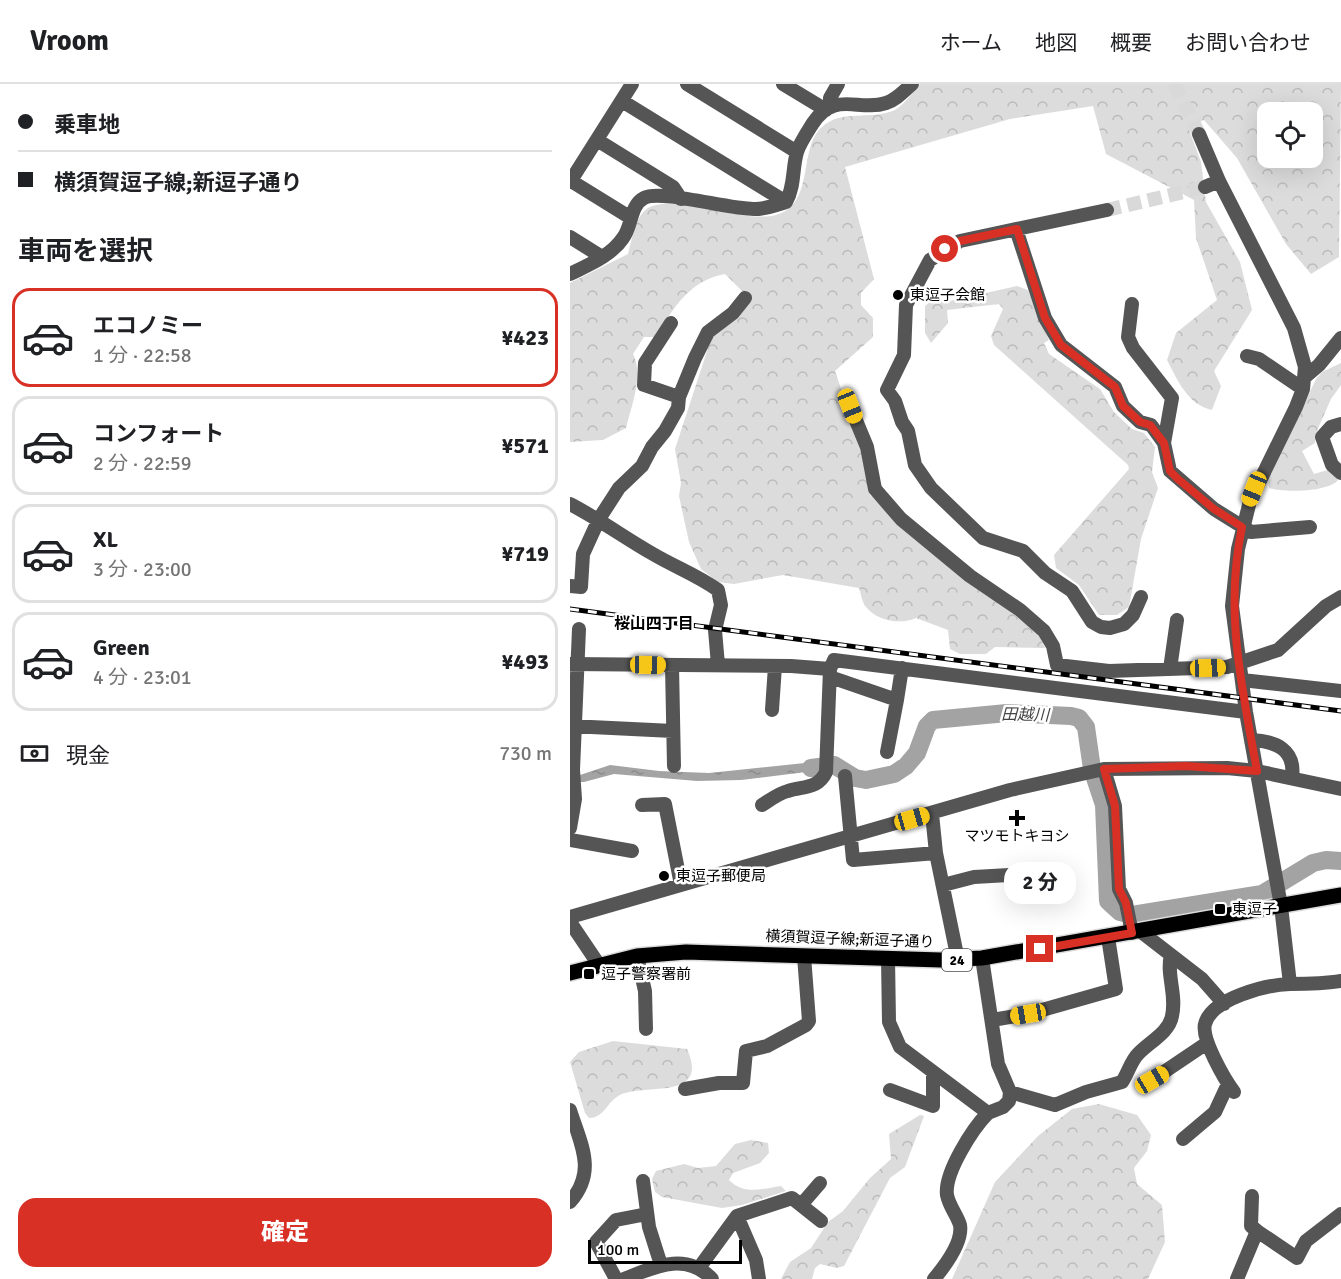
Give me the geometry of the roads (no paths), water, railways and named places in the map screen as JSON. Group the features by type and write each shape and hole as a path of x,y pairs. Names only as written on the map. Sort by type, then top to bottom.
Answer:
{"main road":[{"name":"横須賀逗子線;新逗子通り","path":"570,973 637,956 686,952 958,960 982,958 1108,937 1132,922 1278,892 1341,895"}],"street":[{"path":"631,218 570,181 632,84"},
{"path":"687,84 797,152"},
{"path":"783,84 828,109"},
{"path":"828,109 830,98 838,84"},
{"path":"570,274 602,257 625,237 636,205 643,198 651,196 681,199 753,210 786,202 791,192 797,152 814,121 828,109 850,102 873,105 886,103 912,84"},
{"path":"622,101 786,202"},
{"path":"1198,134 1219,181 1294,328 1303,356 1304,383"},
{"path":"597,140 673,187 681,199"},
{"path":"1205,187 1219,181"},
{"path":"1107,210 960,241 930,260 906,305 901,363 894,371 887,390 895,401 902,422 908,430 915,465 931,488 956,509 962,520 983,538 1023,550 1045,573 1072,591 1092,622 1101,627 1110,628 1124,624 1133,615 1141,597"},
{"path":"1017,229 1045,318 1061,345 1115,387 1123,406 1140,422 1150,425 1164,443"},
{"path":"570,237 602,257"},
{"path":"576,587 583,554 599,519 619,488 642,466 652,447 665,431 678,408 679,397 708,332 733,313 744,298"},
{"path":"1132,304 1128,337 1133,348 1172,398 1164,443 1170,471 1211,507 1251,531 1310,527"},
{"path":"671,323 645,363 644,385 679,397"},
{"path":"1290,984 1278,892 1246,712 1233,596 1242,527 1259,477 1304,383 1341,338"},
{"path":"1247,356 1259,359 1304,383"},
{"path":"850,406 867,447 875,489 901,519 970,576 1020,610 1044,632 1053,646 1057,665 1109,671 1227,667 1278,650 1326,606 1341,597"},
{"path":"1341,424 1331,427 1322,437 1332,465 1341,473"},
{"path":"570,504 599,519 634,543 696,575 718,590 721,606 716,630 718,665"},
{"path":"1170,669 1177,620"},
{"path":"570,828 576,786 573,770 572,726 574,664 579,629"},
{"path":"762,805 786,791 818,783 826,764 834,660 1246,712"},
{"path":"574,664 775,666 833,674 897,700"},
{"path":"672,666 674,766"},
{"path":"772,710 775,666"},
{"path":"887,752 902,668"},
{"path":"1242,680 1341,691"},
{"path":"572,726 673,731"},
{"path":"1251,740 1273,742 1283,748 1292,764 1292,778"},
{"path":"599,965 571,915 1010,790 1097,770 1186,766 1257,771 1341,789"},
{"path":"1097,770 1115,806 1119,889 1132,922 1202,979 1224,1004"},
{"path":"845,776 853,860 936,853"},
{"path":"642,805 665,804 681,885"},
{"path":"932,814 936,853 958,960"},
{"path":"570,840 632,851"},
{"path":"943,885 974,878 1026,874"},
{"path":"992,1020 1028,1014 1116,989 1108,937"},
{"path":"1010,1092 1055,1105 1086,1092 1122,1082 1138,1054 1164,1030 1172,1018 1173,989 1168,968 1171,955"},
{"path":"637,956 645,991 646,1029"},
{"path":"685,1089 719,1083 743,1083 746,1051 767,1046 806,1025 809,1021 804,956"},
{"path":"888,958 889,1023 900,1047 988,1113"},
{"path":"934,1279 949,1262 960,1231 947,1196 947,1186 969,1135 988,1113 1003,1107 1009,1101 1010,1092 998,1064 982,958"},
{"path":"1183,1139 1215,1112 1231,1088 1207,1043 1205,1025 1212,1012 1251,991 1290,984 1311,986 1341,981"},
{"path":"1152,1080 1207,1043"},
{"path":"890,1090 933,1106 933,1073"},
{"path":"570,1110 586,1167 581,1187 570,1202"},
{"path":"644,1181 647,1214 661,1264"},
{"path":"801,1205 820,1183"},
{"path":"1252,1196 1251,1226 1297,1258 1306,1241 1341,1214"},
{"path":"699,1268 737,1216 792,1198 821,1221"},
{"path":"616,1279 596,1242 616,1220 647,1214"},
{"path":"737,1216 756,1260 759,1279"},
{"path":"1237,1279 1257,1231"},
{"path":"624,1279 661,1264 683,1263 699,1268 712,1279"}],"water":[{"path":"824,761 822,770 741,780 697,781 614,774 584,782 570,782 570,773 580,775 610,765 659,771 709,773"}],"waterway":[{"name":"田越川","path":"811,768 834,765 855,778 866,780 894,774 906,766 917,753 927,726 933,720 1007,713 1071,716 1079,718 1086,727 1092,769 1104,805 1108,901 1120,912 1132,915 1262,894 1313,863 1326,860 1341,861"}],"tunnel":[{"path":"1174,84 1199,134"},
{"path":"1107,210 1205,187"}],"railway":[{"path":"570,609 1341,711"}],"place":[{"name":"東逗子会館","path":"898,295"},
{"name":"マツモトキヨシ","path":"1017,818"},
{"name":"東逗子郵便局","path":"664,876"},
{"name":"東逗子","path":"1220,909"},
{"name":"逗子警察署前","path":"589,974"}],"district":[{"name":"桜山四丁目","path":"654,624"}]}
